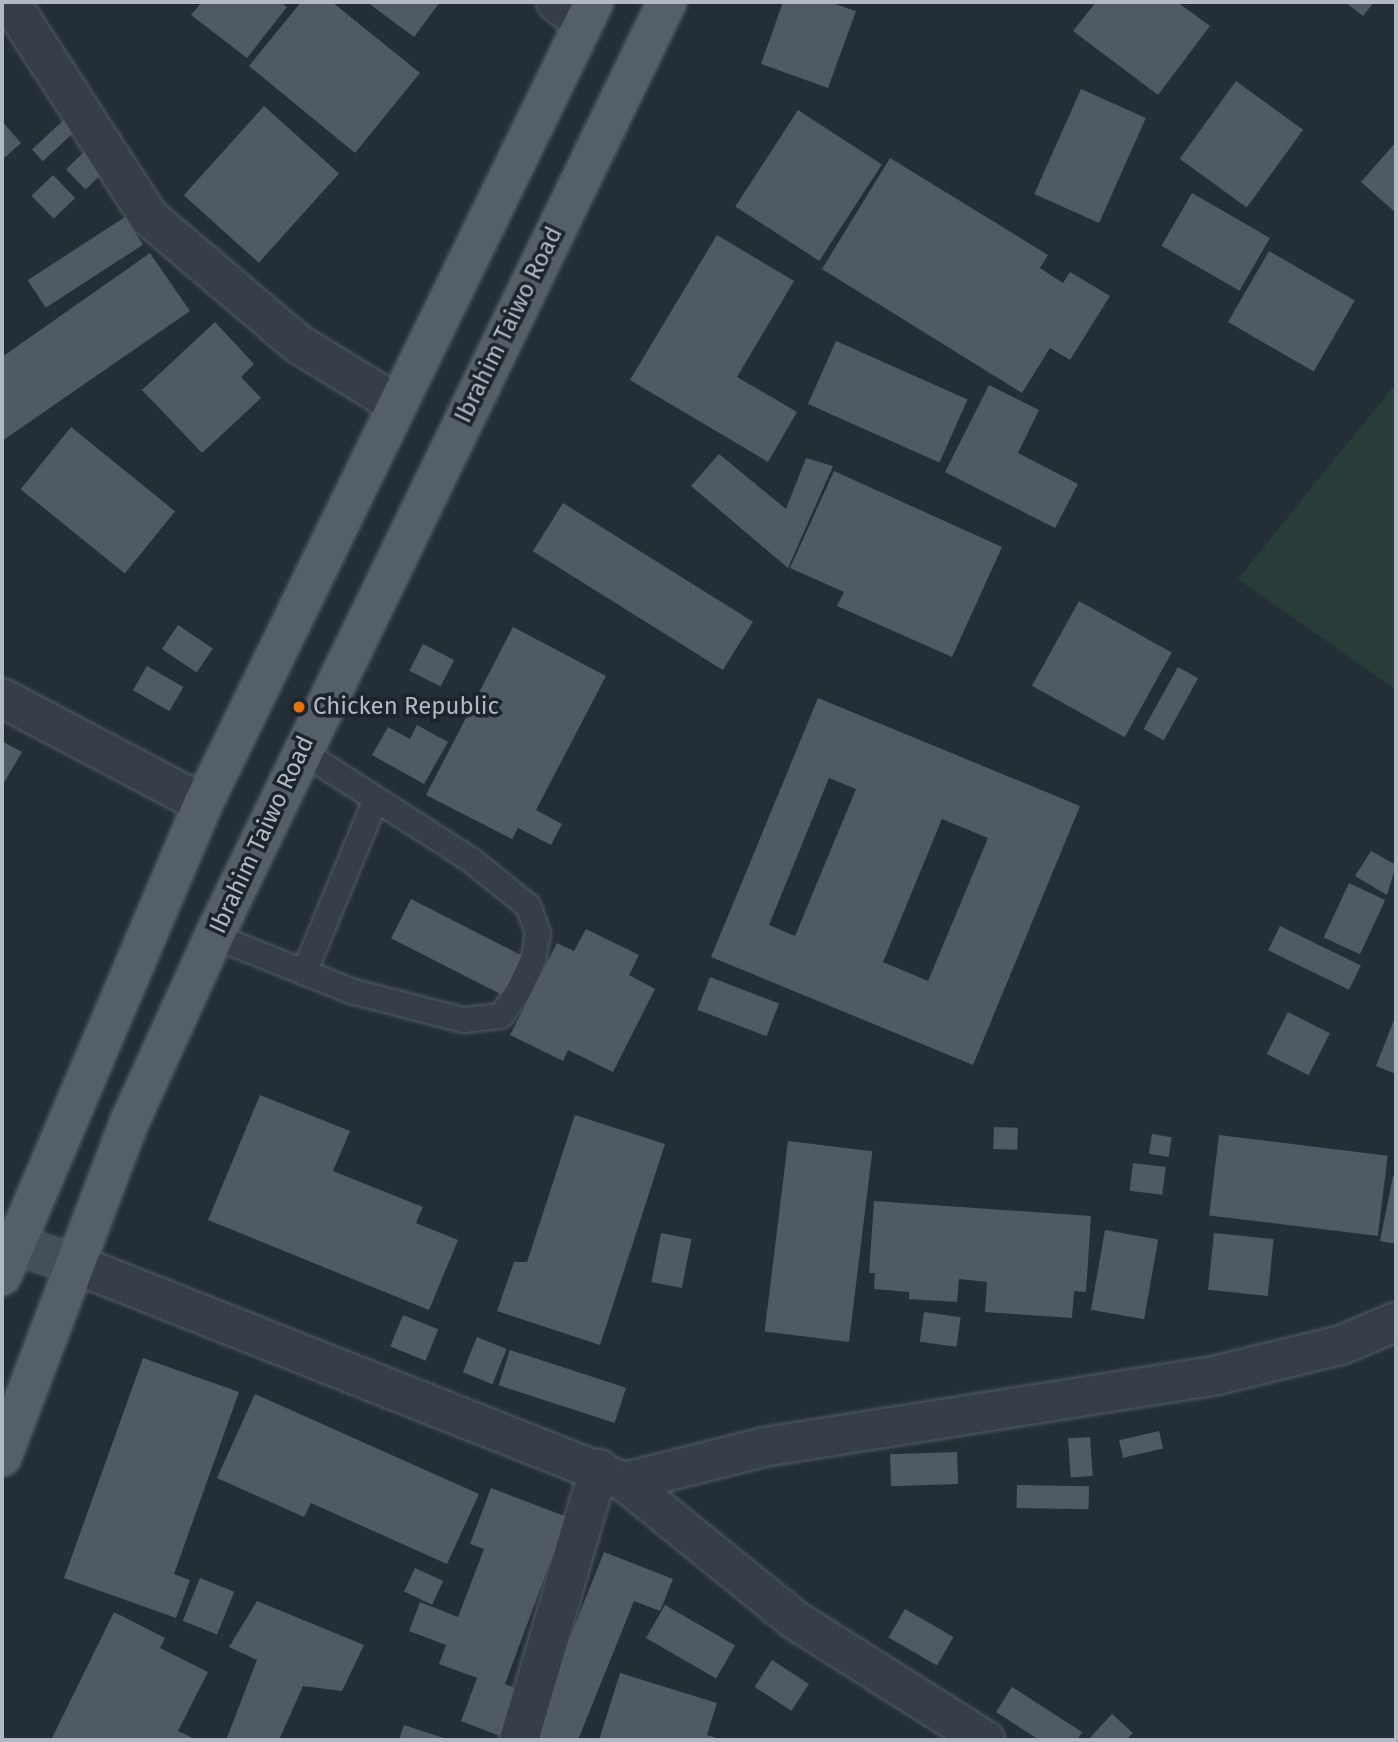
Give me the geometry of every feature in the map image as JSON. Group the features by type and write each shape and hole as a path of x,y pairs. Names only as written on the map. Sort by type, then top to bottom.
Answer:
{"main road":[{"name":"Ibrahim Taiwo Road","path":"2,1457 128,1125 214,936 301,751 667,2"},
{"path":"5,1254 203,804 396,404 578,9"}],"street":[{"path":"10,2 149,217 297,343 396,404"},
{"path":"2,698 203,804"},
{"path":"5,1254 75,1264 612,1475 794,1620 985,1740"},
{"path":"612,1475 764,1447 1217,1375 1341,1345 1396,1322"},
{"path":"519,1740 612,1475"}],"lane":[{"path":"214,936 351,991 463,1020 501,1016 534,957 538,933 528,906 471,860 301,751"},
{"path":"304,973 376,799"}],"green space":[{"path":"1396,383 1396,690 1238,579"}],"building":[{"path":"202,2 280,2 287,7 247,58 191,15"},
{"path":"301,2 332,2 420,73 355,153 249,66"},
{"path":"367,2 440,2 414,37"},
{"path":"783,2 829,2 856,11 828,88 761,64"},
{"path":"1096,2 1177,2 1210,26 1158,95 1073,31"},
{"path":"1345,2 1374,2 1363,16"},
{"path":"1236,81 1303,130 1247,207 1180,159"},
{"path":"1081,89 1146,118 1099,223 1034,194"},
{"path":"264,106 339,174 259,263 184,195"},
{"path":"798,110 882,164 819,261 735,206"},
{"path":"70,114 81,126 43,161 32,149"},
{"path":"2,121 21,143 2,160"},
{"path":"1396,142 1396,213 1361,182"},
{"path":"84,152 103,172 85,190 66,169"},
{"path":"890,158 1048,255 1040,268 1063,283 1070,272 1110,296 1070,360 1050,348 1022,393 822,269"},
{"path":"53,175 75,198 54,219 31,196"},
{"path":"1192,193 1270,238 1239,291 1162,246"},
{"path":"125,217 143,245 46,308 28,280"},
{"path":"717,235 794,281 737,377 797,412 768,462 630,380"},
{"path":"1269,251 1355,300 1314,372 1228,322"},
{"path":"150,253 190,311 2,441 2,357"},
{"path":"215,322 254,364 241,377 261,398 202,453 142,390"},
{"path":"836,341 968,400 939,463 808,404"},
{"path":"989,385 1039,410 1018,453 1078,484 1055,528 945,472"},
{"path":"71,427 175,511 125,574 21,489"},
{"path":"719,454 786,509 806,458 833,466 788,568 691,486"},
{"path":"834,471 1002,547 952,657 837,606 844,592 790,568"},
{"path":"563,503 753,622 723,670 533,551"},
{"path":"1079,601 1172,652 1125,737 1032,686"},
{"path":"178,625 213,648 197,673 162,649"},
{"path":"513,627 606,676 536,810 562,824 551,845 518,828 512,839 426,795"},
{"path":"423,644 454,660 441,687 409,671"},
{"path":"147,666 183,687 169,711 133,690"},
{"path":"1178,667 1198,678 1164,740 1144,729"},
{"path":"818,698 1080,806 973,1065 711,957","holes":["829,778 856,789 795,936 769,925","942,819 988,838 928,981 883,962"]},
{"path":"417,725 448,742 424,784 372,755 388,727 410,739"},
{"path":"2,741 22,752 2,786"},
{"path":"1371,851 1396,865 1387,895 1355,876"},
{"path":"1349,883 1385,900 1360,954 1324,937"},
{"path":"411,899 523,956 503,995 391,938"},
{"path":"1280,926 1361,965 1349,990 1268,950"},
{"path":"586,929 639,955 629,975 655,989 613,1072 568,1050 563,1061 510,1035 557,943 574,951"},
{"path":"710,977 779,1004 767,1036 697,1010"},
{"path":"1288,1012 1330,1033 1309,1075 1267,1054"},
{"path":"1396,1015 1396,1074 1376,1066"},
{"path":"260,1095 350,1131 333,1171 423,1207 416,1223 458,1240 429,1310 208,1220"},
{"path":"575,1115 665,1144 600,1345 497,1311 514,1262 527,1262"},
{"path":"994,1127 1018,1128 1017,1150 993,1149"},
{"path":"1152,1134 1172,1137 1169,1157 1149,1154"},
{"path":"1219,1135 1388,1156 1378,1236 1209,1215"},
{"path":"788,1141 872,1151 849,1342 765,1332"},
{"path":"1133,1163 1166,1167 1162,1195 1130,1191"},
{"path":"1393,1176 1396,1177 1396,1244 1380,1241"},
{"path":"874,1201 1091,1216 1086,1292 1074,1291 1072,1318 985,1312 987,1282 959,1279 957,1302 909,1299 909,1292 874,1289 875,1273 869,1273"},
{"path":"1105,1230 1158,1239 1144,1319 1091,1310"},
{"path":"661,1233 691,1239 682,1288 651,1282"},
{"path":"1214,1233 1274,1239 1268,1296 1208,1290"},
{"path":"924,1312 961,1317 956,1347 920,1342"},
{"path":"403,1315 438,1329 425,1361 390,1347"},
{"path":"477,1337 507,1349 492,1384 463,1372"},
{"path":"510,1350 626,1388 615,1423 499,1385"},
{"path":"143,1358 239,1392 174,1574 190,1580 176,1618 64,1578"},
{"path":"255,1394 479,1494 447,1564 311,1503 304,1517 217,1478"},
{"path":"1159,1431 1163,1449 1123,1458 1119,1440"},
{"path":"1090,1437 1093,1476 1071,1477 1068,1439"},
{"path":"957,1452 958,1484 891,1486 890,1454"},
{"path":"1017,1485 1089,1486 1089,1509 1017,1508"},
{"path":"491,1488 567,1517 505,1684 518,1689 500,1736 461,1721 477,1678 439,1664 446,1645 409,1631 420,1602 458,1617 484,1549 470,1544"},
{"path":"604,1552 673,1579 660,1611 634,1601 578,1740 529,1740"},
{"path":"415,1568 443,1581 432,1605 404,1592"},
{"path":"200,1578 234,1592 217,1635 183,1621"},
{"path":"257,1601 364,1645 342,1691 303,1686 279,1740 226,1740 257,1660 229,1647"},
{"path":"665,1605 735,1646 716,1678 646,1638"},
{"path":"905,1609 953,1637 937,1666 888,1638"},
{"path":"114,1612 165,1638 160,1648 208,1672 178,1731 197,1740 51,1740"},
{"path":"772,1660 809,1684 791,1711 755,1687"},
{"path":"620,1673 717,1703 707,1735 723,1740 599,1740"},
{"path":"1012,1687 1082,1732 1077,1740 1039,1740 996,1712"},
{"path":"1112,1714 1133,1733 1126,1740 1088,1740"},
{"path":"404,1725 450,1740 399,1740"}],"place":[{"name":"Chicken Republic","path":"299,707"}]}
